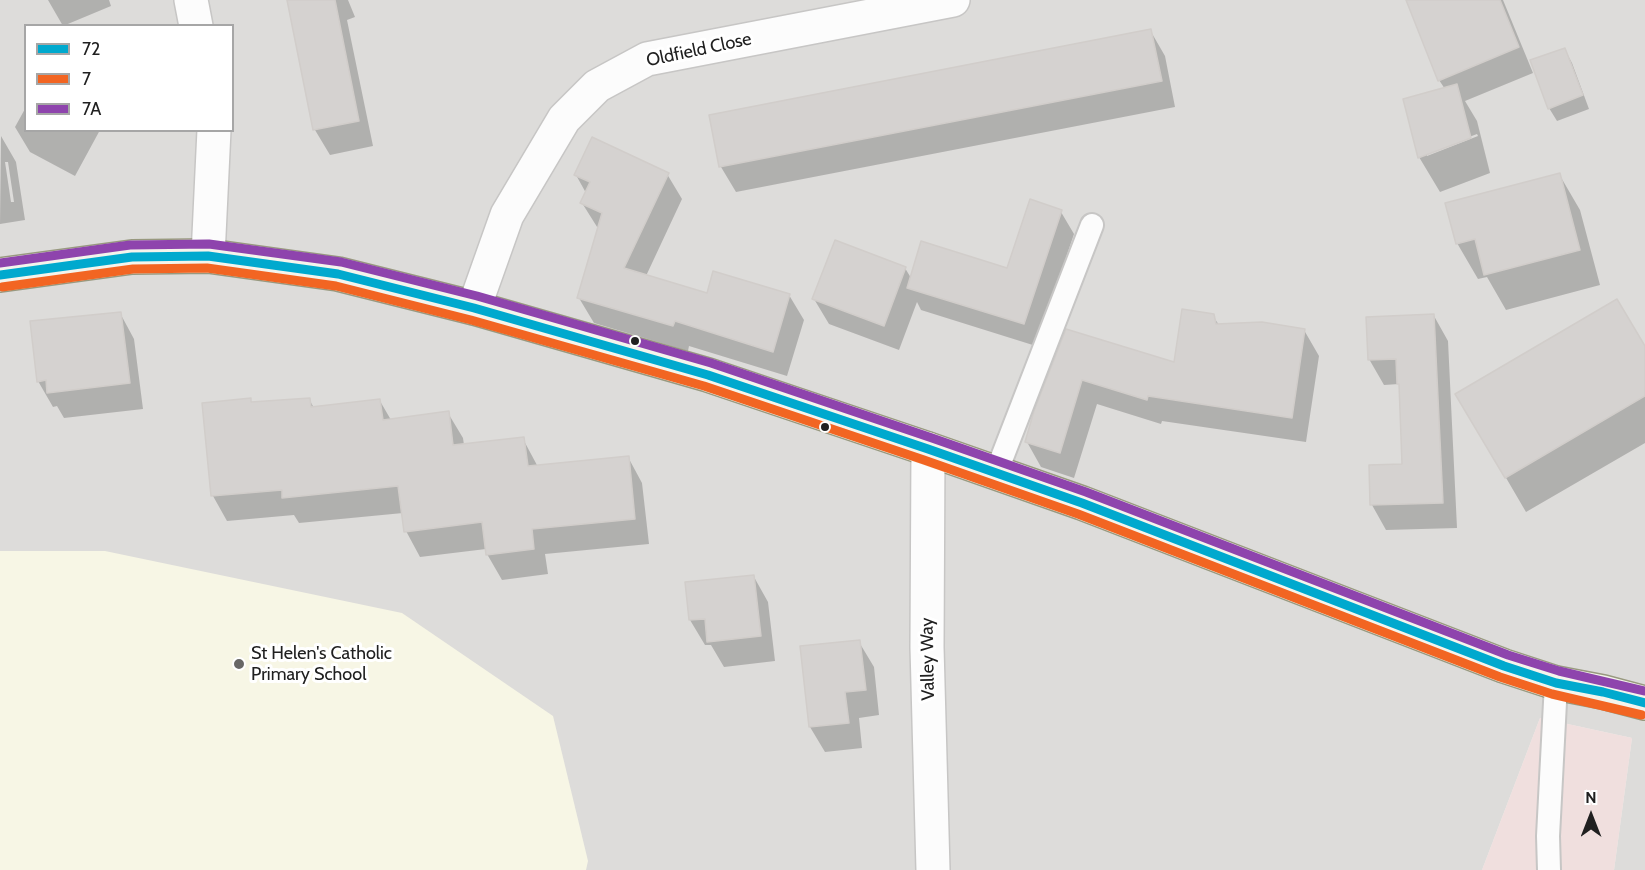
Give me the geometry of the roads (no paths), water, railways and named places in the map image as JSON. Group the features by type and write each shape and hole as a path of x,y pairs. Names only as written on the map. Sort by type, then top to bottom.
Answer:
{"main road":[{"path":"0,275 132,257 208,256 338,274 474,308 708,375 928,449 1082,503 1493,662 1556,683 1645,703"}],"street":[{"path":"190,0 196,24"},
{"name":"Oldfield Close","path":"474,308 507,215 564,119 597,86 647,59 953,0"},
{"path":"208,256 214,132"},
{"name":"Valley Way","path":"928,449 927,647 933,870"}],"lane":[{"path":"996,472 1092,225"},
{"path":"1549,870 1548,836 1556,683"}],"place":[{"name":"St Helen's Catholic Primary School","path":"239,664"}]}
